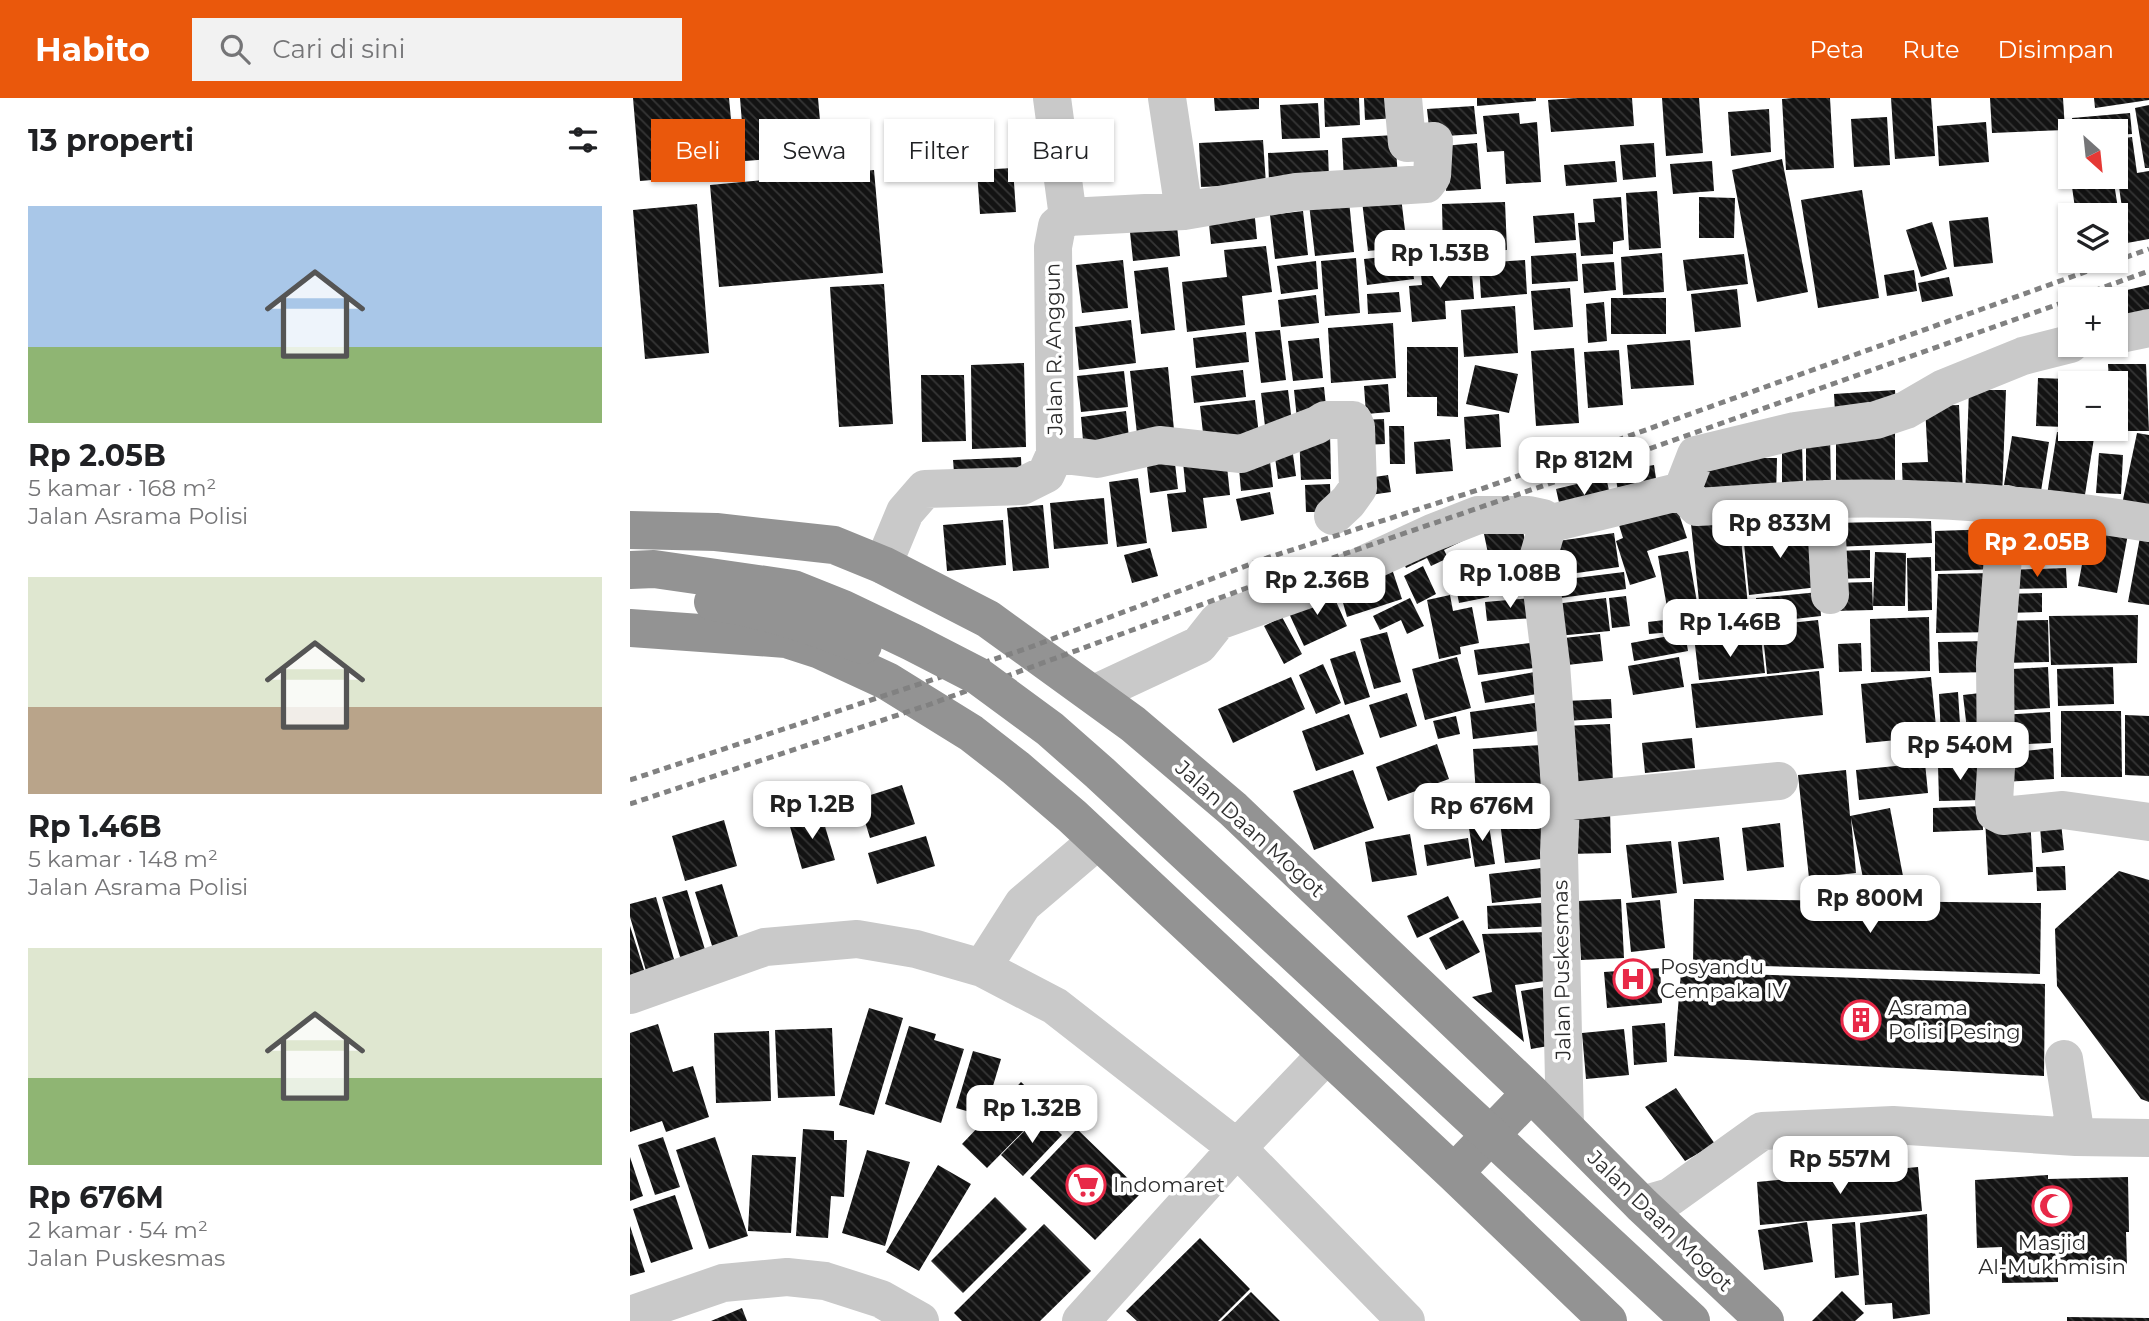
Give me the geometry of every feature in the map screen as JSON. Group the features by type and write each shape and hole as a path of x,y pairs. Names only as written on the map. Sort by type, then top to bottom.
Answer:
{"highway":[{"name":"Jalan Daan Mogot","path":"630,530 716,532 834,545 883,565 988,619 1133,724 1233,809 1765,1321"},
{"path":"630,570 668,571 793,589 889,631 978,676 1050,729 1100,773 1691,1321"},
{"path":"630,595 651,594 750,607 821,628 895,658 990,714 1076,784 1654,1321"},
{"path":"630,628 786,639 820,650 887,681 971,733 1072,816 1454,1173 1608,1321"},
{"path":"1454,1173 1531,1093"}],"street":[{"path":"1052,98 1068,217 1184,211 1296,191 1426,184 1432,176 1434,141 1407,143 1403,98"},
{"path":"1167,98 1184,211"},
{"name":"Jalan R. Anggun","path":"883,565 905,512 925,489 1022,486 1046,474 1055,454 1053,247 1057,226 1068,217"},
{"path":"2128,332 2149,328"},
{"path":"1682,491 1696,455 1795,431 1876,420 1906,410 1944,388 2023,356 2058,347"},
{"path":"1055,454 1097,459 1159,445 1241,454 1325,420 1353,420 1356,427 1358,488 1333,516"},
{"path":"1682,491 1697,507 1825,499 1937,500 2007,504 2149,523"},
{"path":"1094,694 1199,645 1218,621 1317,586 1478,514 1530,515 1552,523 1682,491"},
{"path":"1825,499 1830,595"},
{"path":"2007,504 1995,662 1995,812 2003,816 2063,810 2149,822"},
{"name":"Jalan Puskesmas","path":"1552,523 1546,531 1538,558 1551,664 1561,802 1559,853 1565,1127"},
{"path":"1561,802 1779,781"},
{"path":"982,968 1023,904 1097,841"},
{"path":"630,995 765,947 857,939 916,949 982,968 1055,1006 1237,1148 1406,1321"},
{"path":"1081,1321 1237,1148 1327,1054"},
{"path":"2064,1059 2076,1137"},
{"path":"1642,1205 1670,1197 1762,1131 1893,1125 2076,1137 2149,1138"},
{"path":"630,1315 723,1283 787,1277 825,1281 881,1299 920,1321"}],"building":[{"path":"633,98 729,98 731,119 651,119 651,180 640,181"},
{"path":"740,98 818,98 820,119 759,119 759,160 745,161 745,119 742,119"},
{"path":"1214,98 1259,98 1259,109 1215,111"},
{"path":"1324,98 1359,98 1360,125 1325,127"},
{"path":"1364,98 1396,98 1397,118 1365,120"},
{"path":"1477,98 1536,98 1536,101 1477,106"},
{"path":"1632,98 1634,126 1551,132 1548,100"},
{"path":"1662,98 1699,98 1703,153 1666,156"},
{"path":"1830,98 1834,168 1786,170 1782,99"},
{"path":"1891,98 1931,98 1935,156 1895,159"},
{"path":"1990,98 2063,98 2064,119 2058,119 2058,130 1992,133"},
{"path":"2094,98 2149,98 2149,100 2095,108"},
{"path":"1318,103 1320,138 1282,139 1280,105"},
{"path":"2149,105 2149,168 2145,168 2135,108"},
{"path":"1474,106 1477,134 1430,137 1427,109"},
{"path":"1769,109 1771,152 1731,156 1728,112"},
{"path":"1519,113 1520,124 1537,122 1541,182 1506,184 1504,151 1487,152 1483,116"},
{"path":"2130,113 2132,134 2128,134 2128,119 2072,118"},
{"path":"1887,117 1890,165 1854,167 1851,119"},
{"path":"1986,122 1989,162 1939,166 1937,126"},
{"path":"1395,135 1398,178 1344,181 1342,138"},
{"path":"2132,137 2137,173 2149,171 2149,239 2128,243 2128,203 2121,203 2119,189 2128,189 2128,138"},
{"path":"1263,140 1266,184 1201,187 1199,143"},
{"path":"1477,143 1481,189 1446,191 1443,146"},
{"path":"1654,143 1656,177 1623,180 1620,145"},
{"path":"1328,150 1329,179 1269,183 1268,153"},
{"path":"1782,159 1808,292 1757,302 1732,170"},
{"path":"1615,161 1617,182 1566,186 1564,165"},
{"path":"1712,161 1714,191 1673,194 1670,164"},
{"path":"1008,168 1008,182 1014,182 1016,212 980,214 978,182 994,182 994,169"},
{"path":"870,170 874,170 883,273 719,287 710,185 759,181 870,182"},
{"path":"2072,189 2115,189 2117,203 2074,203"},
{"path":"1862,190 1879,298 1818,308 1801,200"},
{"path":"1657,191 1661,248 1629,250 1626,193"},
{"path":"1401,197 1407,247 1368,251 1362,201"},
{"path":"1621,197 1624,240 1613,242 1613,254 1581,256 1578,223 1595,222 1593,199"},
{"path":"1699,197 1735,198 1734,238 1699,238"},
{"path":"1349,200 1354,252 1315,256 1309,204"},
{"path":"1505,202 1507,250 1443,253 1442,204"},
{"path":"697,204 709,353 645,359 633,210"},
{"path":"1254,208 1257,239 1211,244 1208,214"},
{"path":"1303,211 1308,255 1275,259 1270,215"},
{"path":"1574,213 1576,240 1535,243 1533,216"},
{"path":"1988,217 1993,263 1954,267 1949,221"},
{"path":"1932,222 1947,269 1921,277 1906,230"},
{"path":"1177,226 1180,256 1133,261 1130,232"},
{"path":"1266,246 1272,292 1242,296 1245,325 1187,332 1182,282 1227,277 1224,250"},
{"path":"1576,253 1578,281 1532,284 1531,256"},
{"path":"1662,253 1664,292 1623,295 1621,257"},
{"path":"1411,254 1414,279 1367,285 1364,259"},
{"path":"1744,254 1748,284 1687,291 1683,260"},
{"path":"1356,258 1360,313 1325,316 1321,261"},
{"path":"1123,260 1128,308 1082,313 1076,265"},
{"path":"1525,260 1527,294 1481,298 1479,263"},
{"path":"1316,261 1318,289 1281,294 1277,266"},
{"path":"1471,261 1474,299 1445,301 1446,319 1412,322 1409,286 1422,285 1420,265"},
{"path":"1614,262 1616,290 1584,293 1582,264"},
{"path":"1168,267 1175,330 1141,334 1134,271"},
{"path":"1914,270 1917,291 1887,296 1884,275"},
{"path":"1949,277 1953,296 1922,302 1918,283"},
{"path":"884,284 893,424 839,427 830,287"},
{"path":"2149,285 2149,323 2128,328 2128,290"},
{"path":"1570,288 1573,327 1534,330 1531,291"},
{"path":"1737,289 1741,327 1695,332 1691,294"},
{"path":"1399,292 1401,312 1368,314 1367,294"},
{"path":"1316,295 1319,323 1281,327 1278,300"},
{"path":"1611,298 1666,298 1666,334 1611,334"},
{"path":"1604,302 1607,341 1588,343 1586,304"},
{"path":"1515,306 1518,353 1464,357 1461,310"},
{"path":"1131,320 1136,363 1079,370 1075,327"},
{"path":"1393,323 1396,378 1331,383 1328,328"},
{"path":"1280,330 1286,380 1261,383 1255,332"},
{"path":"1246,332 1249,362 1196,368 1193,338"},
{"path":"1319,338 1323,378 1293,381 1288,341"},
{"path":"1690,340 1694,385 1631,389 1627,345"},
{"path":"1407,347 1458,347 1458,417 1437,416 1437,397 1407,397"},
{"path":"1574,348 1579,423 1536,426 1531,351"},
{"path":"1619,350 1623,405 1588,408 1584,352"},
{"path":"1024,363 1026,447 972,449 971,365"},
{"path":"2108,364 2146,364 2149,431 2128,431 2128,371 2108,371"},
{"path":"1475,365 1518,374 1509,413 1466,404"},
{"path":"1168,367 1174,430 1137,434 1130,371"},
{"path":"1243,370 1246,397 1194,403 1191,376"},
{"path":"1124,371 1128,407 1081,412 1077,376"},
{"path":"921,375 964,375 966,441 922,442"},
{"path":"2038,378 2058,379 2058,427 2036,426"},
{"path":"1388,384 1390,412 1366,414 1364,386"},
{"path":"1324,387 1327,416 1297,419 1294,390"},
{"path":"1288,390 1292,422 1265,426 1261,393"},
{"path":"1895,390 1896,408 1835,412 1834,394"},
{"path":"1969,390 2006,390 2002,499 1965,498"},
{"path":"1255,400 1259,435 1204,442 1200,406"},
{"path":"1959,405 1963,493 1903,496 1902,463 1928,462 1925,406"},
{"path":"1126,411 1130,446 1084,452 1081,417"},
{"path":"1499,414 1501,447 1466,449 1464,417"},
{"path":"1384,419 1385,444 1362,445 1361,420"},
{"path":"1389,426 1404,426 1405,464 1390,464"},
{"path":"1895,429 1895,490 1836,487 1836,430"},
{"path":"2057,432 2058,441 2094,441 2084,501 2047,495"},
{"path":"1299,433 1330,433 1331,479 1301,480"},
{"path":"1806,433 1830,433 1831,492 1806,492"},
{"path":"2137,433 2149,435 2149,514 2121,509"},
{"path":"2012,436 2049,442 2041,491 2004,485"},
{"path":"1450,439 1453,471 1416,474 1414,442"},
{"path":"1291,440 1296,476 1278,479 1273,443"},
{"path":"1782,441 1802,441 1803,487 1782,487"},
{"path":"1269,453 1273,487 1241,491 1238,457"},
{"path":"2099,453 2123,455 2121,494 2096,493"},
{"path":"1174,455 1178,489 1150,493 1146,458"},
{"path":"1021,457 1022,483 955,485 953,460"},
{"path":"1226,457 1230,495 1203,498 1207,528 1172,532 1167,494 1186,492 1183,462"},
{"path":"1697,458 1777,458 1776,497 1697,497"},
{"path":"1654,465 1658,492 1619,499 1615,472"},
{"path":"1388,475 1391,492 1363,496 1361,479"},
{"path":"1606,477 1612,504 1562,516 1556,489"},
{"path":"1138,478 1147,543 1117,547 1109,482"},
{"path":"1330,484 1331,512 1306,512 1305,485"},
{"path":"1270,492 1274,514 1241,521 1236,499"},
{"path":"1104,498 1108,544 1054,549 1050,503"},
{"path":"1043,505 1049,568 1013,571 1007,508"},
{"path":"1676,505 1687,538 1647,551 1656,577 1630,585 1616,541 1623,538 1618,522"},
{"path":"2017,513 2044,518 2037,556 2010,551"},
{"path":"1003,520 1006,565 947,571 943,525"},
{"path":"1739,520 1750,624 1702,630 1691,524"},
{"path":"1931,521 1932,543 1833,547 1831,523"},
{"path":"2052,521 2078,526 2072,560 2045,555"},
{"path":"1522,526 1534,585 1496,592 1484,534"},
{"path":"1812,526 1818,587 1749,595 1743,533"},
{"path":"2089,527 2128,534 2117,593 2078,586"},
{"path":"1997,529 1998,569 1935,571 1935,531"},
{"path":"1481,532 1444,550 1448,558 1431,566 1427,558 1406,568 1400,554"},
{"path":"2141,532 2149,533 2149,605 2128,602"},
{"path":"1614,533 1619,567 1549,577 1544,543"},
{"path":"1150,548 1158,576 1132,583 1124,555"},
{"path":"1870,550 1870,578 1833,579 1832,551"},
{"path":"1480,551 1489,597 1459,603 1450,557"},
{"path":"1688,551 1698,608 1668,613 1658,556"},
{"path":"1875,552 1906,553 1905,606 1873,606"},
{"path":"1931,557 1932,610 1908,611 1907,558"},
{"path":"1423,566 1436,594 1417,604 1404,576"},
{"path":"2066,568 2067,588 2007,589 2006,570"},
{"path":"1392,569 1402,599 1347,617 1338,585"},
{"path":"1624,572 1626,589 1553,599 1551,581"},
{"path":"1995,573 1996,632 1936,633 1938,574"},
{"path":"1872,582 1873,610 1833,611 1833,583"},
{"path":"1330,588 1347,626 1304,646 1287,609"},
{"path":"1819,592 1821,616 1758,623 1756,598"},
{"path":"2042,593 2042,612 2003,613 2003,594"},
{"path":"1450,595 1453,611 1472,607 1479,643 1460,647 1461,654 1439,659 1427,600"},
{"path":"1626,596 1630,626 1612,628 1609,598"},
{"path":"1410,598 1424,626 1407,634 1401,620 1380,630 1373,616"},
{"path":"1533,598 1535,618 1487,621 1485,602"},
{"path":"1606,598 1610,631 1557,636 1554,604"},
{"path":"2138,615 2137,663 2051,665 2049,616"},
{"path":"1282,617 1302,654 1284,664 1264,626"},
{"path":"1929,617 1930,671 1871,672 1870,619"},
{"path":"1681,618 1683,631 1649,634 1648,622"},
{"path":"1818,620 1824,668 1767,674 1762,626"},
{"path":"2048,620 2049,662 2003,663 2001,621"},
{"path":"1387,632 1401,682 1374,689 1360,639"},
{"path":"1685,633 1688,651 1634,661 1631,643"},
{"path":"1600,634 1603,661 1567,665 1564,638"},
{"path":"1761,638 1765,673 1699,680 1695,645"},
{"path":"1991,641 1992,672 1939,673 1938,642"},
{"path":"1539,642 1542,667 1478,675 1474,650"},
{"path":"1861,643 1862,671 1839,672 1838,644"},
{"path":"1355,651 1370,697 1345,705 1330,659"},
{"path":"1457,657 1471,708 1425,720 1412,669"},
{"path":"1679,657 1684,687 1633,695 1628,666"},
{"path":"1323,664 1341,703 1316,714 1299,675"},
{"path":"2048,667 2050,708 1999,711 1996,670"},
{"path":"2113,667 2114,704 2058,706 2057,669"},
{"path":"1545,670 1548,692 1485,703 1481,682"},
{"path":"1819,671 1823,715 1696,728 1691,684"},
{"path":"1291,677 1305,709 1233,743 1218,709"},
{"path":"1931,677 1937,736 1866,743 1861,684"},
{"path":"1958,692 1962,757 1942,759 1939,694"},
{"path":"1989,692 1994,744 1969,747 1963,695"},
{"path":"1407,693 1417,726 1380,738 1369,705"},
{"path":"1611,699 1612,718 1566,721 1565,701"},
{"path":"1542,702 1546,730 1473,739 1470,712"},
{"path":"2061,711 2121,711 2122,777 2061,777"},
{"path":"2050,712 2051,743 2002,745 2000,715"},
{"path":"1349,714 1364,754 1316,771 1302,731"},
{"path":"2125,715 2149,716 2149,776 2125,775"},
{"path":"1456,716 1460,734 1438,739 1433,721"},
{"path":"1610,724 1613,781 1567,783 1564,726"},
{"path":"1692,738 1695,768 1645,773 1642,743"},
{"path":"1437,744 1449,779 1388,801 1376,767"},
{"path":"1543,745 1545,790 1476,795 1473,749"},
{"path":"2053,748 2054,779 2003,782 1999,754"},
{"path":"1925,763 1928,793 1859,800 1856,770"},
{"path":"1981,763 1981,800 1939,801 1938,765"},
{"path":"1353,770 1374,828 1314,850 1293,791"},
{"path":"1846,770 1850,816 1890,808 1903,876 1864,883 1851,818 1856,873 1809,878 1798,775"},
{"path":"902,785 915,824 870,838 858,799"},
{"path":"1471,788 1475,815 1422,824 1418,797"},
{"path":"1982,806 1983,830 1933,832 1933,808"},
{"path":"1544,807 1550,858 1505,863 1499,813"},
{"path":"1610,808 1611,853 1567,854 1566,809"},
{"path":"821,813 835,860 802,869 789,823"},
{"path":"2030,815 2033,872 1988,875 1985,818"},
{"path":"1488,819 1495,864 1475,867 1468,822"},
{"path":"724,820 737,866 685,881 672,836"},
{"path":"1780,823 1784,867 1747,871 1742,828"},
{"path":"2061,823 2064,850 2042,853 2040,826"},
{"path":"1410,834 1417,875 1372,882 1365,842"},
{"path":"926,836 935,866 877,884 868,853"},
{"path":"1719,837 1724,880 1683,884 1678,842"},
{"path":"1468,838 1471,858 1427,866 1424,845"},
{"path":"1671,841 1677,893 1632,898 1626,845"},
{"path":"2065,866 2066,890 2037,891 2036,867"},
{"path":"1541,868 1544,897 1492,903 1489,874"},
{"path":"2119,871 2149,880 2149,1102 2141,1099 2057,986 2055,929"},
{"path":"722,884 740,943 714,952 695,892"},
{"path":"687,890 706,953 681,960 662,897"},
{"path":"1448,896 1459,918 1417,938 1407,916"},
{"path":"656,897 676,966 647,974 630,917 630,904"},
{"path":"1621,899 1624,958 1581,960 1578,901"},
{"path":"1694,899 2041,903 2040,974 1693,964"},
{"path":"1660,900 1665,948 1631,952 1626,903"},
{"path":"1557,902 1558,926 1488,929 1487,906"},
{"path":"1463,920 1480,952 1446,970 1429,938"},
{"path":"630,926 645,973 630,977"},
{"path":"1549,932 1552,980 1515,985 1524,1042 1472,997 1492,992 1482,934"},
{"path":"1660,968 1662,1003 1607,1008 1604,972"},
{"name":"Asrama Polisi Pesing","path":"1681,972 2045,984 2044,1076 1674,1056"},
{"path":"1551,986 1560,1044 1531,1049 1521,991"},
{"path":"869,1008 903,1018 874,1115 839,1105"},
{"path":"1665,1023 1667,1062 1634,1065 1632,1026"},
{"path":"658,1024 673,1072 693,1066 709,1117 666,1132 662,1121 630,1132 630,1033"},
{"path":"909,1026 936,1034 934,1040 964,1049 941,1123 885,1104"},
{"path":"832,1028 835,1096 778,1098 775,1030"},
{"path":"1624,1029 1629,1075 1586,1079 1582,1033"},
{"path":"769,1031 771,1101 716,1103 714,1033"},
{"path":"973,1051 1001,1059 984,1116 956,1108"},
{"path":"1021,1082 1047,1107 987,1168 962,1144"},
{"path":"1676,1088 1715,1144 1685,1161 1645,1107"},
{"path":"1041,1114 1062,1135 1023,1176 1001,1155"},
{"path":"803,1129 834,1131 834,1140 847,1140 844,1197 831,1196 828,1238 796,1236"},
{"name":"Indomaret","path":"1077,1129 1142,1192 1095,1240 1030,1178"},
{"path":"663,1137 680,1187 655,1195 638,1145"},
{"path":"715,1137 748,1236 709,1249 676,1150"},
{"path":"867,1150 910,1162 885,1246 842,1233"},
{"path":"752,1155 796,1157 791,1233 748,1231"},
{"path":"630,1157 643,1196 630,1201"},
{"path":"938,1165 971,1184 919,1271 886,1252"},
{"path":"1918,1167 1922,1211 1760,1225 1757,1182"},
{"name":"Masjid Al-Mukhmisin","path":"2048,1175 2048,1179 2128,1177 2127,1266 2058,1268 2058,1282 2002,1283 2002,1247 1977,1248 1975,1180"},
{"path":"675,1195 693,1249 651,1263 633,1209"},
{"path":"995,1197 1027,1229 963,1293 931,1261"},
{"path":"1927,1214 1930,1314 1893,1319 1892,1303 1865,1305 1860,1223"},
{"path":"1807,1222 1813,1262 1764,1270 1758,1230"},
{"path":"1855,1222 1859,1275 1835,1278 1832,1224"},
{"path":"1044,1224 1091,1271 1040,1321 962,1321 954,1313"},
{"path":"630,1226 645,1272 630,1276"},
{"path":"1200,1238 1250,1289 1218,1321 1137,1321 1126,1311"},
{"path":"1842,1291 1864,1313 1855,1321 1812,1321"},
{"path":"1251,1292 1280,1321 1221,1321"},
{"path":"742,1308 747,1321 711,1321"},
{"path":"2067,1317 2149,1318 2149,1321 2067,1321"}],"railway":[{"path":"630,780 1028,648 1267,558 1487,487 2149,249"},
{"path":"2104,287 2149,271"},
{"path":"630,804 928,705 1274,578 2058,304"}],"place":[{"name":"Posyandu Cempaka IV","path":"1633,979"},
{"name":"Asrama Polisi Pesing","path":"1861,1020"},
{"name":"Indomaret","path":"1086,1185"},
{"name":"Masjid Al-Mukhmisin","path":"2052,1206"}]}
